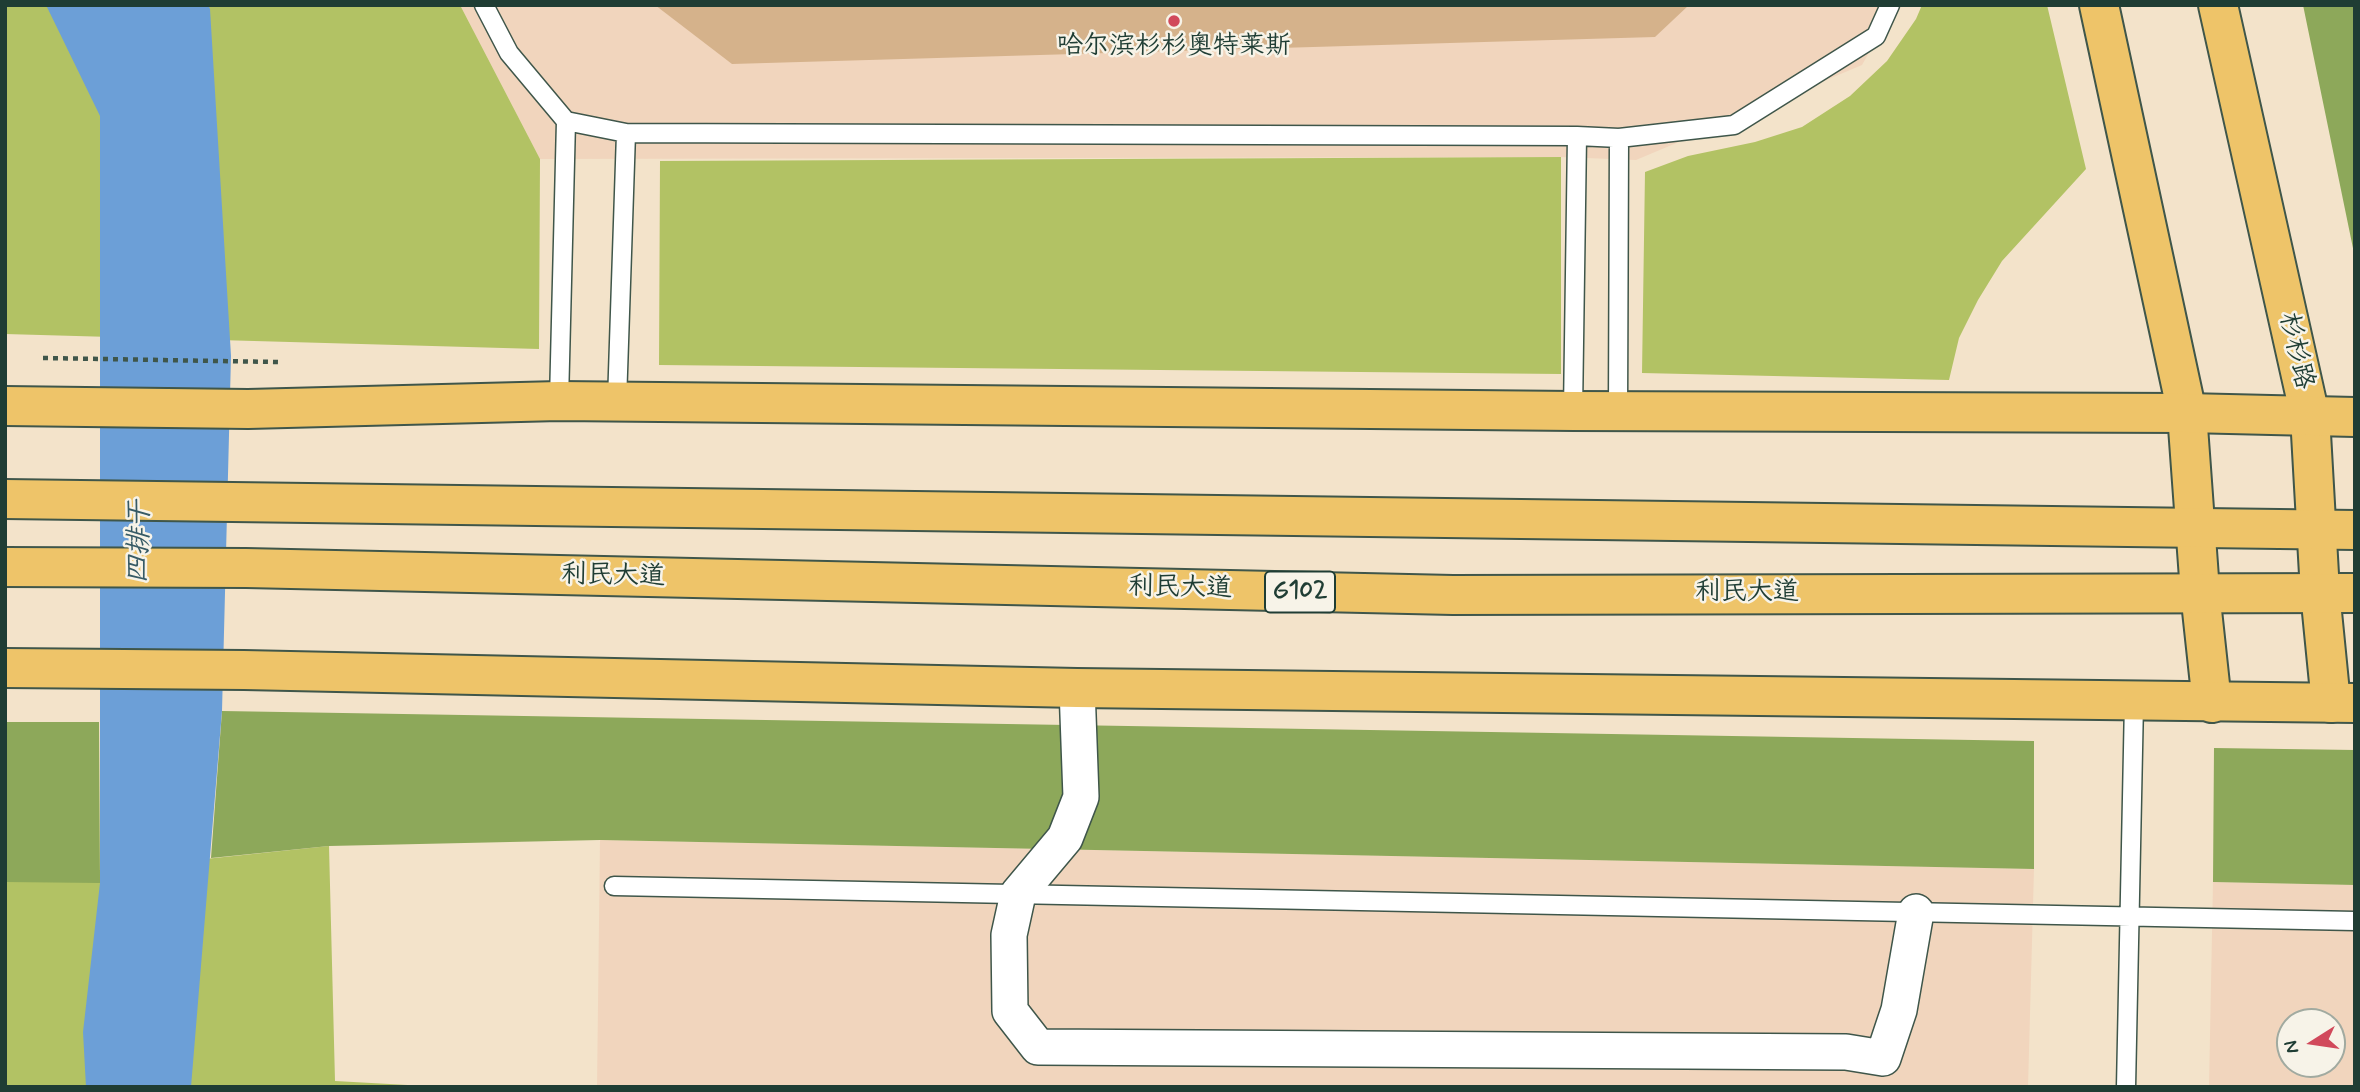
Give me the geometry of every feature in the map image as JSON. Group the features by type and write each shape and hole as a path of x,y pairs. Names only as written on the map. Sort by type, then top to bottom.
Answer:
{"main road":[{"path":"2099,5 2187,413 2200,592 2212,703"},
{"name":"杉杉路","path":"2218,5 2310,416 2315,529 2337,592 2343,703"},
{"path":"5,406 248,409 559,401 1573,411 2187,413 2355,417"},
{"path":"5,499 2355,530"},
{"name":"利民大道","path":"5,567 246,568 1453,595 2337,592"},
{"path":"5,668 244,670 1076,688 2343,703"}],"street":[{"path":"1076,688 1081,797 1065,838 1018,894 1009,935 1010,1011 1038,1047 1846,1052 1883,1058 1899,1010 1916,912"}],"lane":[{"path":"484,5 509,53 566,121 626,133 1619,138 1734,125 1875,36 1890,5"},
{"path":"559,401 566,121"},
{"path":"617,402 626,133"},
{"path":"1573,411 1577,136"},
{"path":"1618,411 1619,138"},
{"path":"2126,1087 2134,702"},
{"path":"614,886 2355,921"}],"path":[{"path":"43,358 278,362"}],"shaded area":[{"path":"460,5 1896,5 1862,65 1636,160 1561,157 540,159"},
{"path":"600,840 2034,869 2028,1087 597,1087"},
{"path":"2213,882 2355,885 2355,1087 2209,1087"}],"green space":[{"path":"5,5 460,5 540,159 539,349 5,334"},
{"path":"1922,5 2047,5 2086,169 2002,261 1959,338 1949,380 1642,373 1645,172 1688,156 1755,142 1802,127 1850,96 1887,61 1916,19"},
{"path":"2303,5 2355,5 2355,258"},
{"path":"1561,157 1561,374 659,365 660,161"},
{"path":"222,711 2034,741 2034,869 600,840 329,846 211,858"},
{"path":"5,722 99,722 100,883 5,882"},
{"path":"2214,748 2355,750 2355,885 2213,882"},
{"path":"329,846 335,1081 444,1087 5,1087 5,880"}],"water":[{"name":"四排干","path":"46,5 208,5 210,9 231,356 222,711 191,1087 86,1087 83,1032 100,883 100,116"}],"building":[{"name":"哈尔滨杉杉奥特莱斯","path":"655,5 1689,5 1655,37 732,64"}],"place":[{"name":"哈尔滨杉杉奥特莱斯","path":"1174,21"}]}
